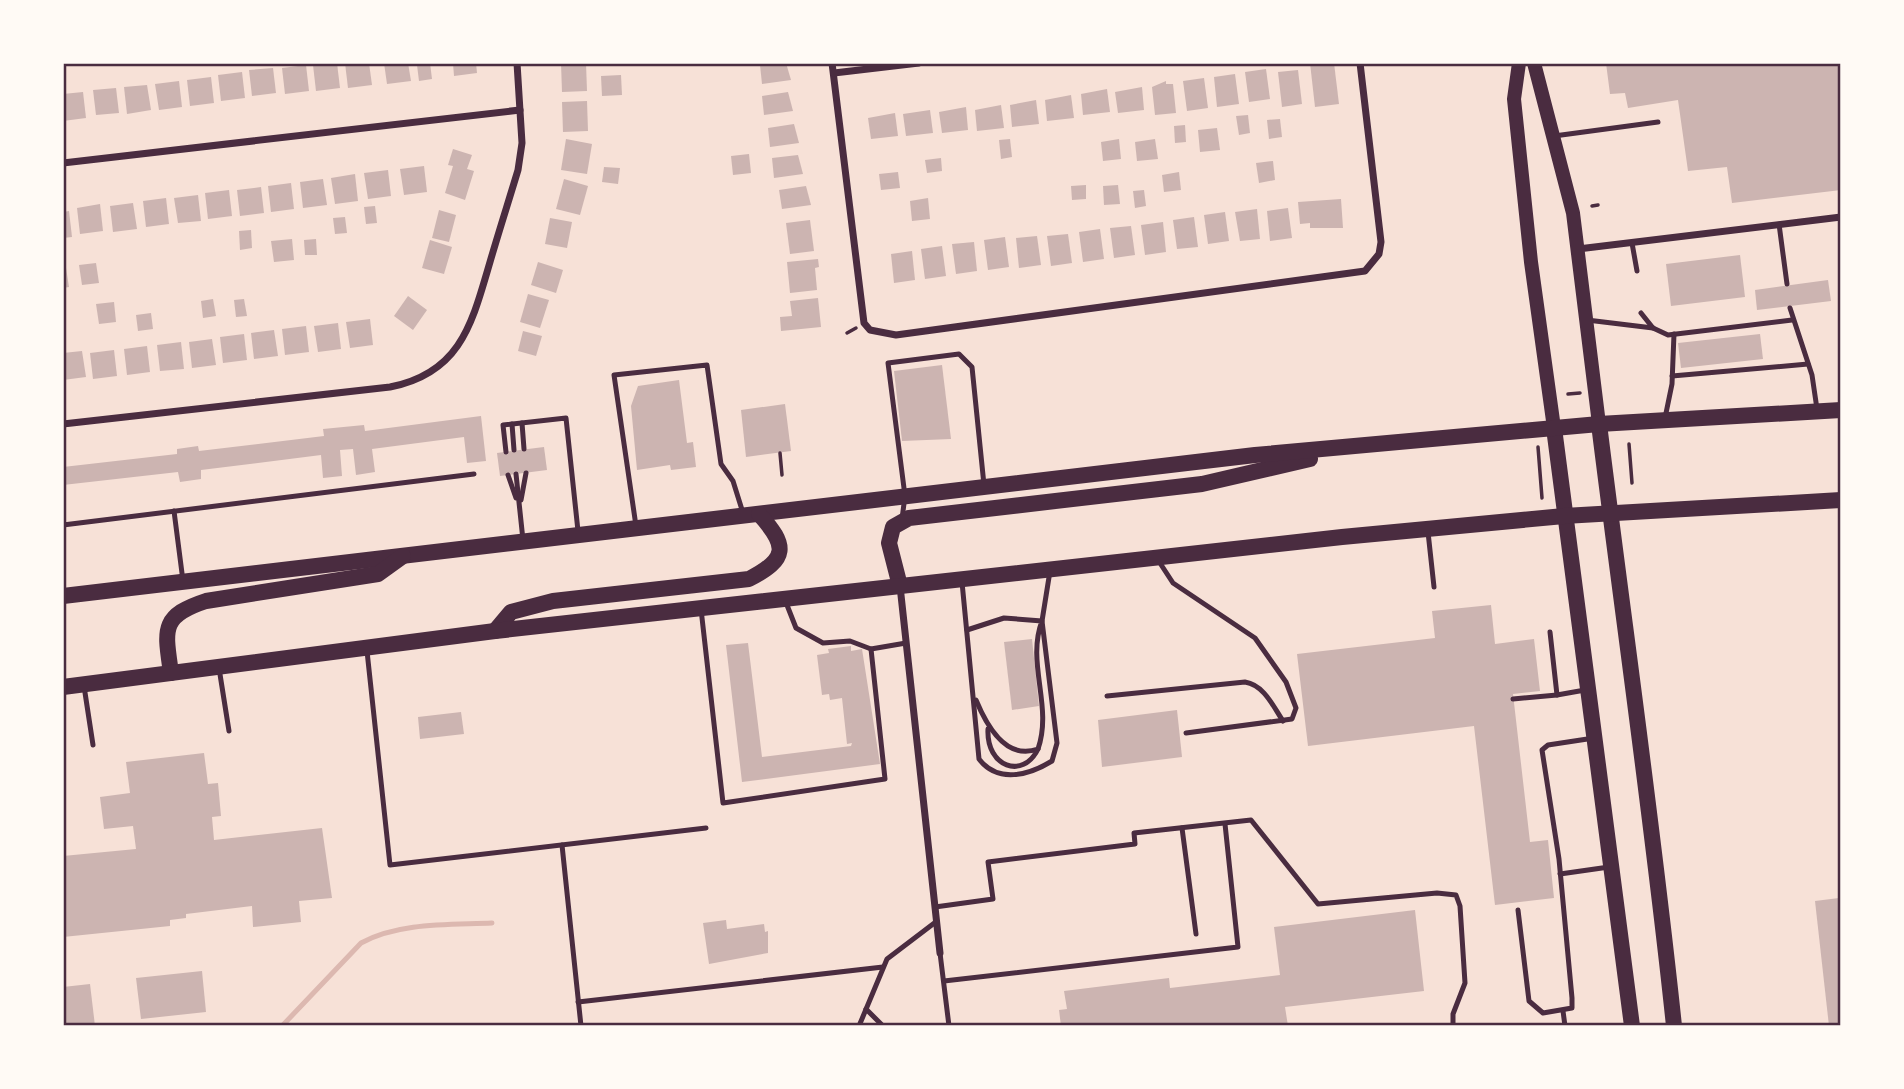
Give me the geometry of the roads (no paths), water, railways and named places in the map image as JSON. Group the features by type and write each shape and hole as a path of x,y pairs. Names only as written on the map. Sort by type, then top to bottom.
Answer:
{"main road":[{"path":"1519,63 1514,99 1531,262 1632,1026"},
{"path":"1534,63 1573,213 1636,729 1653,826 1674,1026"},
{"path":"63,596 1255,455 1357,448 1599,424 1841,410"},
{"path":"900,586 889,543 893,527 909,518 1202,484 1357,448"},
{"path":"63,687 495,631 1156,557 1564,516 1841,500"},
{"path":"495,631 510,612 553,601 749,579 773,566 780,557 780,544 775,531 752,515"},
{"path":"171,673 167,627 172,617 182,609 206,601 378,574 405,555"}],"street":[{"path":"63,424 390,387 415,380 438,366 460,344 473,317 518,170 522,143 517,63"},
{"path":"832,63 864,323 870,330 896,335 1365,271 1379,254 1381,242 1360,63"},
{"path":"834,73 919,63"},
{"path":"63,163 520,110"},
{"path":"1578,249 1841,218"},
{"path":"900,586 940,953"}],"lane":[{"path":"1554,136 1658,122"},
{"path":"1779,224 1787,284"},
{"path":"1632,243 1637,271"},
{"path":"1790,308 1808,364 1818,412"},
{"path":"1642,313 1653,328"},
{"path":"1587,320 1653,328 1668,335 1792,320"},
{"path":"1665,420 1672,376 1674,334"},
{"path":"901,523 905,496 888,363 959,354 972,368 984,488"},
{"path":"1672,376 1808,364"},
{"path":"636,529 614,375 707,365 721,464 752,515"},
{"path":"506,452 503,425 566,418 578,534"},
{"path":"522,423 524,449"},
{"path":"512,424 514,450"},
{"path":"520,508 526,473"},
{"path":"63,525 474,474"},
{"path":"516,474 523,541"},
{"path":"508,475 520,508"},
{"path":"173,511 183,581"},
{"path":"1428,529 1434,587"},
{"path":"1156,557 1173,583 1255,638 1293,697 1296,708 1292,719 1186,733"},
{"path":"972,692 988,729 989,748 996,761 1003,765 1019,764 1034,758 1045,722 1035,639 1042,621 1050,569"},
{"path":"962,579 979,760 993,772 1013,775 1034,772 1052,761 1057,743 1042,621"},
{"path":"785,600 796,628 823,643 850,642 871,649 906,643"},
{"path":"701,609 723,803 885,779 871,649"},
{"path":"967,630 1004,618 1042,621"},
{"path":"1550,632 1557,695"},
{"path":"367,648 390,865 706,828"},
{"path":"219,666 229,731"},
{"path":"1107,696 1254,683 1283,721"},
{"path":"84,684 93,745"},
{"path":"1513,699 1587,690"},
{"path":"988,729 1018,751 1038,749"},
{"path":"1518,910 1529,1001 1543,1013 1563,1012 1572,1008 1560,874 1542,750 1548,745 1594,738"},
{"path":"935,907 993,899 988,862 1135,844 1134,833 1251,820 1318,904 1437,893 1456,895 1460,906 1465,983 1453,1014 1453,1026"},
{"path":"944,981 1238,947 1225,824"},
{"path":"1182,828 1196,934"},
{"path":"562,845 581,1026"},
{"path":"1560,874 1611,867"},
{"path":"859,1026 887,958 937,921"},
{"path":"940,953 949,1026"},
{"path":"579,1002 883,967"},
{"path":"866,1009 883,1026"},
{"path":"1563,1012 1564,1026"}],"waterway":[{"path":"282,1026 361,943 376,936 408,928 492,923"}]}
